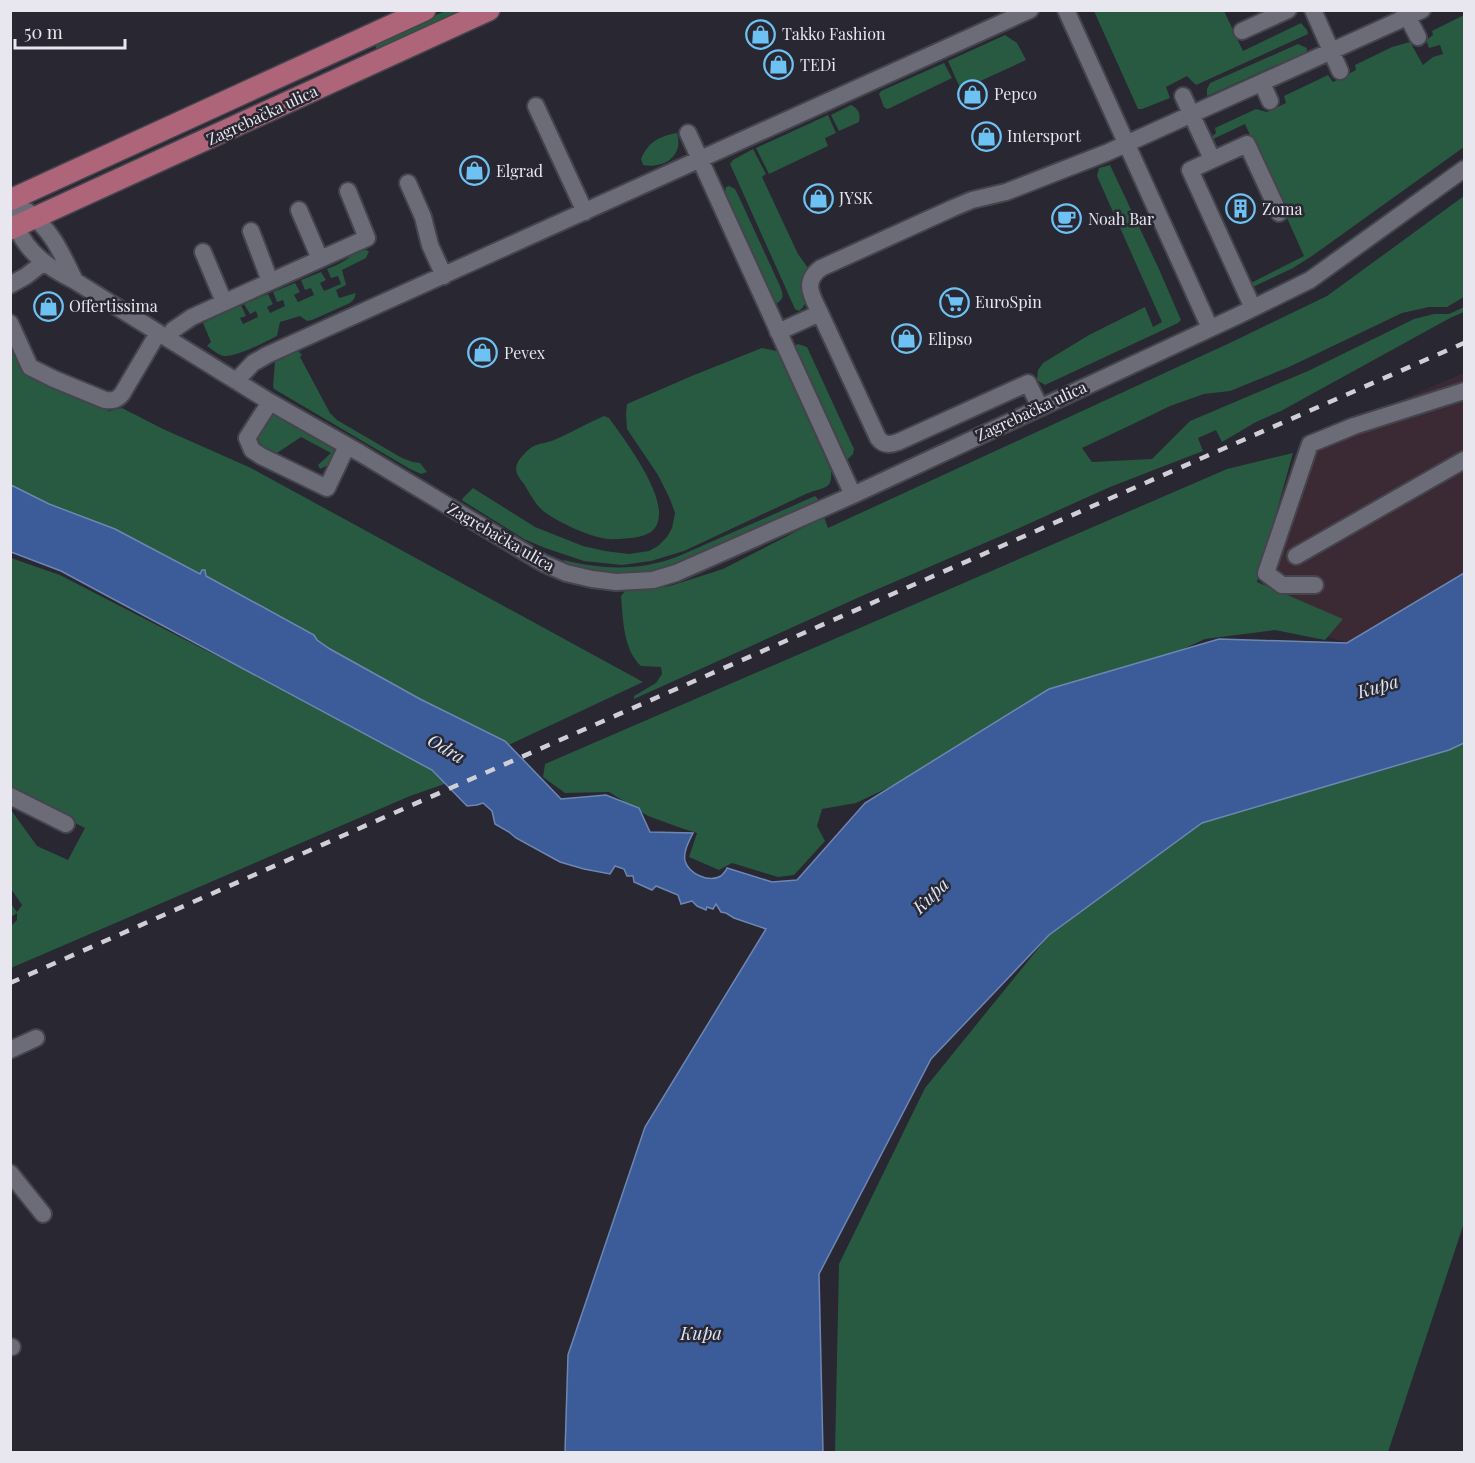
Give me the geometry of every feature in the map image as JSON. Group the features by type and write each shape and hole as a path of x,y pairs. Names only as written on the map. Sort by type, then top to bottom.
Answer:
{"main road":[{"name":"Zagrebačka ulica","path":"11,200 424,10"},
{"name":"Zagrebačka ulica","path":"21,224 489,10"}],"street":[{"path":"236,381 253,363 267,355 1030,10"},
{"path":"1066,10 1210,328"},
{"path":"1242,31 1288,10"},
{"path":"1313,10 1340,71"},
{"path":"1040,407 1028,383 898,442 884,443 878,438 820,313 810,286 812,276 821,268 960,205 1006,192 1127,144 1331,52 1411,13 1418,37"},
{"path":"1262,83 1270,101"},
{"path":"1183,96 1212,159"},
{"path":"536,106 585,212"},
{"path":"688,133 853,495"},
{"path":"1253,308 1190,171 1247,144 1279,213"},
{"name":"Zagrebačka ulica","path":"11,200 27,244 43,262 54,270 165,331 270,402 534,558 566,573 616,582 653,580 676,573 853,495 1253,308 1310,280 1464,170"},
{"path":"408,183 423,218 430,245 444,276"},
{"path":"10,323 30,367 105,400 117,399 165,331 368,238 348,190"},
{"path":"299,210 320,259"},
{"name":"Zagrebačka ulica","path":"21,224 43,225 54,239 75,281"},
{"path":"251,231 270,281"},
{"path":"203,252 224,302"},
{"path":"10,285 43,262"},
{"path":"778,332 820,313"},
{"path":"1315,585 1282,585 1266,573 1310,444 1354,426 1464,391"},
{"path":"270,402 247,438 252,450 261,456 327,488 347,446"},
{"path":"1296,556 1464,460"},
{"path":"10,796 66,824"},
{"path":"10,1050 36,1038"},
{"path":"10,1173 43,1214"}],"shaded area":[{"path":"1464,373 1464,573 1347,643 1316,633 1266,595 1260,579 1291,491 1301,443"}],"green space":[{"path":"445,11 469,11 377,51 375,45 377,42"},
{"path":"1094,11 1224,11 1243,51 1301,23 1308,34 1196,85 1187,76 1166,87 1170,98 1138,109"},
{"path":"1464,15 1464,147 1312,256 1253,287 1251,283 1304,256 1245,124 1213,139 1211,137 1216,133 1215,128 1256,109 1267,112 1286,103 1284,96 1328,75 1333,82 1356,70 1355,65 1392,47 1410,42 1423,65 1433,57 1443,54 1440,45 1429,48 1426,40 1433,35 1432,31"},
{"path":"1005,35 1017,43 1026,60 961,90 948,61"},
{"path":"1298,44 1307,48 1306,54 1268,68 1207,96 1210,83"},
{"path":"944,63 952,78 890,108 884,107 879,94 881,91"},
{"path":"851,105 860,116 859,122 839,131 831,115"},
{"path":"828,115 836,133 825,138 828,146 769,174 756,148"},
{"path":"677,133 678,148 670,159 658,165 643,165 641,159 651,144 660,138"},
{"path":"753,149 766,174 762,177 798,254 808,268 804,278 806,300 799,311 795,309 730,164"},
{"path":"1110,165 1181,320 1045,385 1037,380 1038,370 1043,363 1089,335 1145,307 1153,327 1162,322 1097,176 1099,168"},
{"path":"726,187 735,189 782,291 781,300 776,304 725,193"},
{"path":"1464,196 1464,297 1447,307 1429,307 1402,313 1289,367 1230,391 1204,394 1170,406 1082,448 1092,462 1152,459 1190,421 1308,371 1414,319 1434,314 1449,314 1464,307 1464,312 1222,442 1216,430 1198,438 1203,451 1110,487 634,699 634,696 656,683 662,674 661,667 641,666 631,651 622,614 621,596 625,591 670,586 723,569 824,517 828,528 1234,341 1327,296"},
{"path":"357,248 369,251 366,258 342,270 346,285 336,290 339,298 356,293 350,303 312,320 307,321 300,316 280,322 277,336 230,356 217,353 207,346 211,342 203,323 241,305 246,316 240,318 243,324 258,317 256,311 250,314 244,304 268,294 273,304 267,307 270,313 285,306 283,300 277,302 273,292 295,283 300,292 294,295 298,302 314,295 311,288 305,290 301,280 321,272 326,280 320,283 324,291 341,284 338,276 331,278 327,269 344,261"},
{"path":"10,339 31,374 109,411 122,408 251,468 643,682 500,749 11,497"},
{"path":"798,344 807,347 854,449 853,454 847,460 794,346"},
{"path":"762,348 777,351 798,396 831,471 830,482 826,487 808,493 684,551 651,561 622,565 584,561 545,548 524,539 463,501 462,499 473,488 535,527 583,546 629,554 649,551 667,537 672,528 675,513 658,475 627,429 627,404"},
{"path":"298,351 330,413 337,420 402,458 420,463 427,472 421,474 410,469 274,389 275,362"},
{"path":"272,408 333,445 335,453 330,463 320,469 318,465 331,453 301,437 277,453 268,453 257,435"},
{"path":"604,416 609,418 632,451 648,478 658,503 657,525 643,536 609,539 594,536 552,517 539,507 517,472 518,462 532,447 554,440"},
{"path":"1293,453 1257,582 1343,619 1325,640 1275,630 1205,639 856,803 822,809 817,826 825,841 794,875 778,877 732,863 719,870 689,857 697,833 648,816 609,792 565,793 543,777 545,764 1227,469"},
{"path":"815,496 819,502 657,570 617,574 590,571 563,563 564,560 594,566 622,567 665,561"},
{"path":"11,558 60,575 428,762 453,781 410,796 11,968 11,926 17,920 17,913 11,917 11,904 17,912 22,905 11,889 11,810 37,846 68,860 85,828 11,791"},
{"path":"1464,743 1464,1223 1388,1452 835,1452 839,1264 925,1088 1049,935 1202,823 1449,750"}],"water":[{"name":"Kupa","path":"11,485 49,504 115,529 200,574 202,570 205,570 206,576 314,635 330,649 420,699 505,741 561,799 606,795 639,808 650,832 693,833 686,850 685,861 691,870 705,878 721,876 727,868 772,882 797,880 865,803 1049,689 1219,639 1347,643 1464,573 1464,743 1449,750 1202,823 1049,935 931,1059 819,1274 823,1452 565,1452 568,1355 645,1127 766,929 721,912 716,904 713,909 707,907 706,910 692,901 681,904 678,895 656,886 652,890 634,882 633,876 627,876 624,869 615,866 610,874 560,862 495,824 492,811 483,803 467,806 432,770 61,571 11,552"}],"railway":[{"path":"10,983 1464,343"}],"place":[{"name":"Takko Fashion","path":"761,34"},
{"name":"TEDi","path":"779,65"},
{"name":"Pepco","path":"973,94"},
{"name":"Intersport","path":"986,136"},
{"name":"Elgrad","path":"475,171"},
{"name":"JYSK","path":"818,198"},
{"name":"Zoma","path":"1241,209"},
{"name":"Noah Bar","path":"1067,219"},
{"name":"EuroSpin","path":"954,302"},
{"name":"Offertissima","path":"48,306"},
{"name":"Elipso","path":"907,339"},
{"name":"Pevex","path":"483,353"}],"water label":[{"name":"Odra","path":"446,749"}]}
